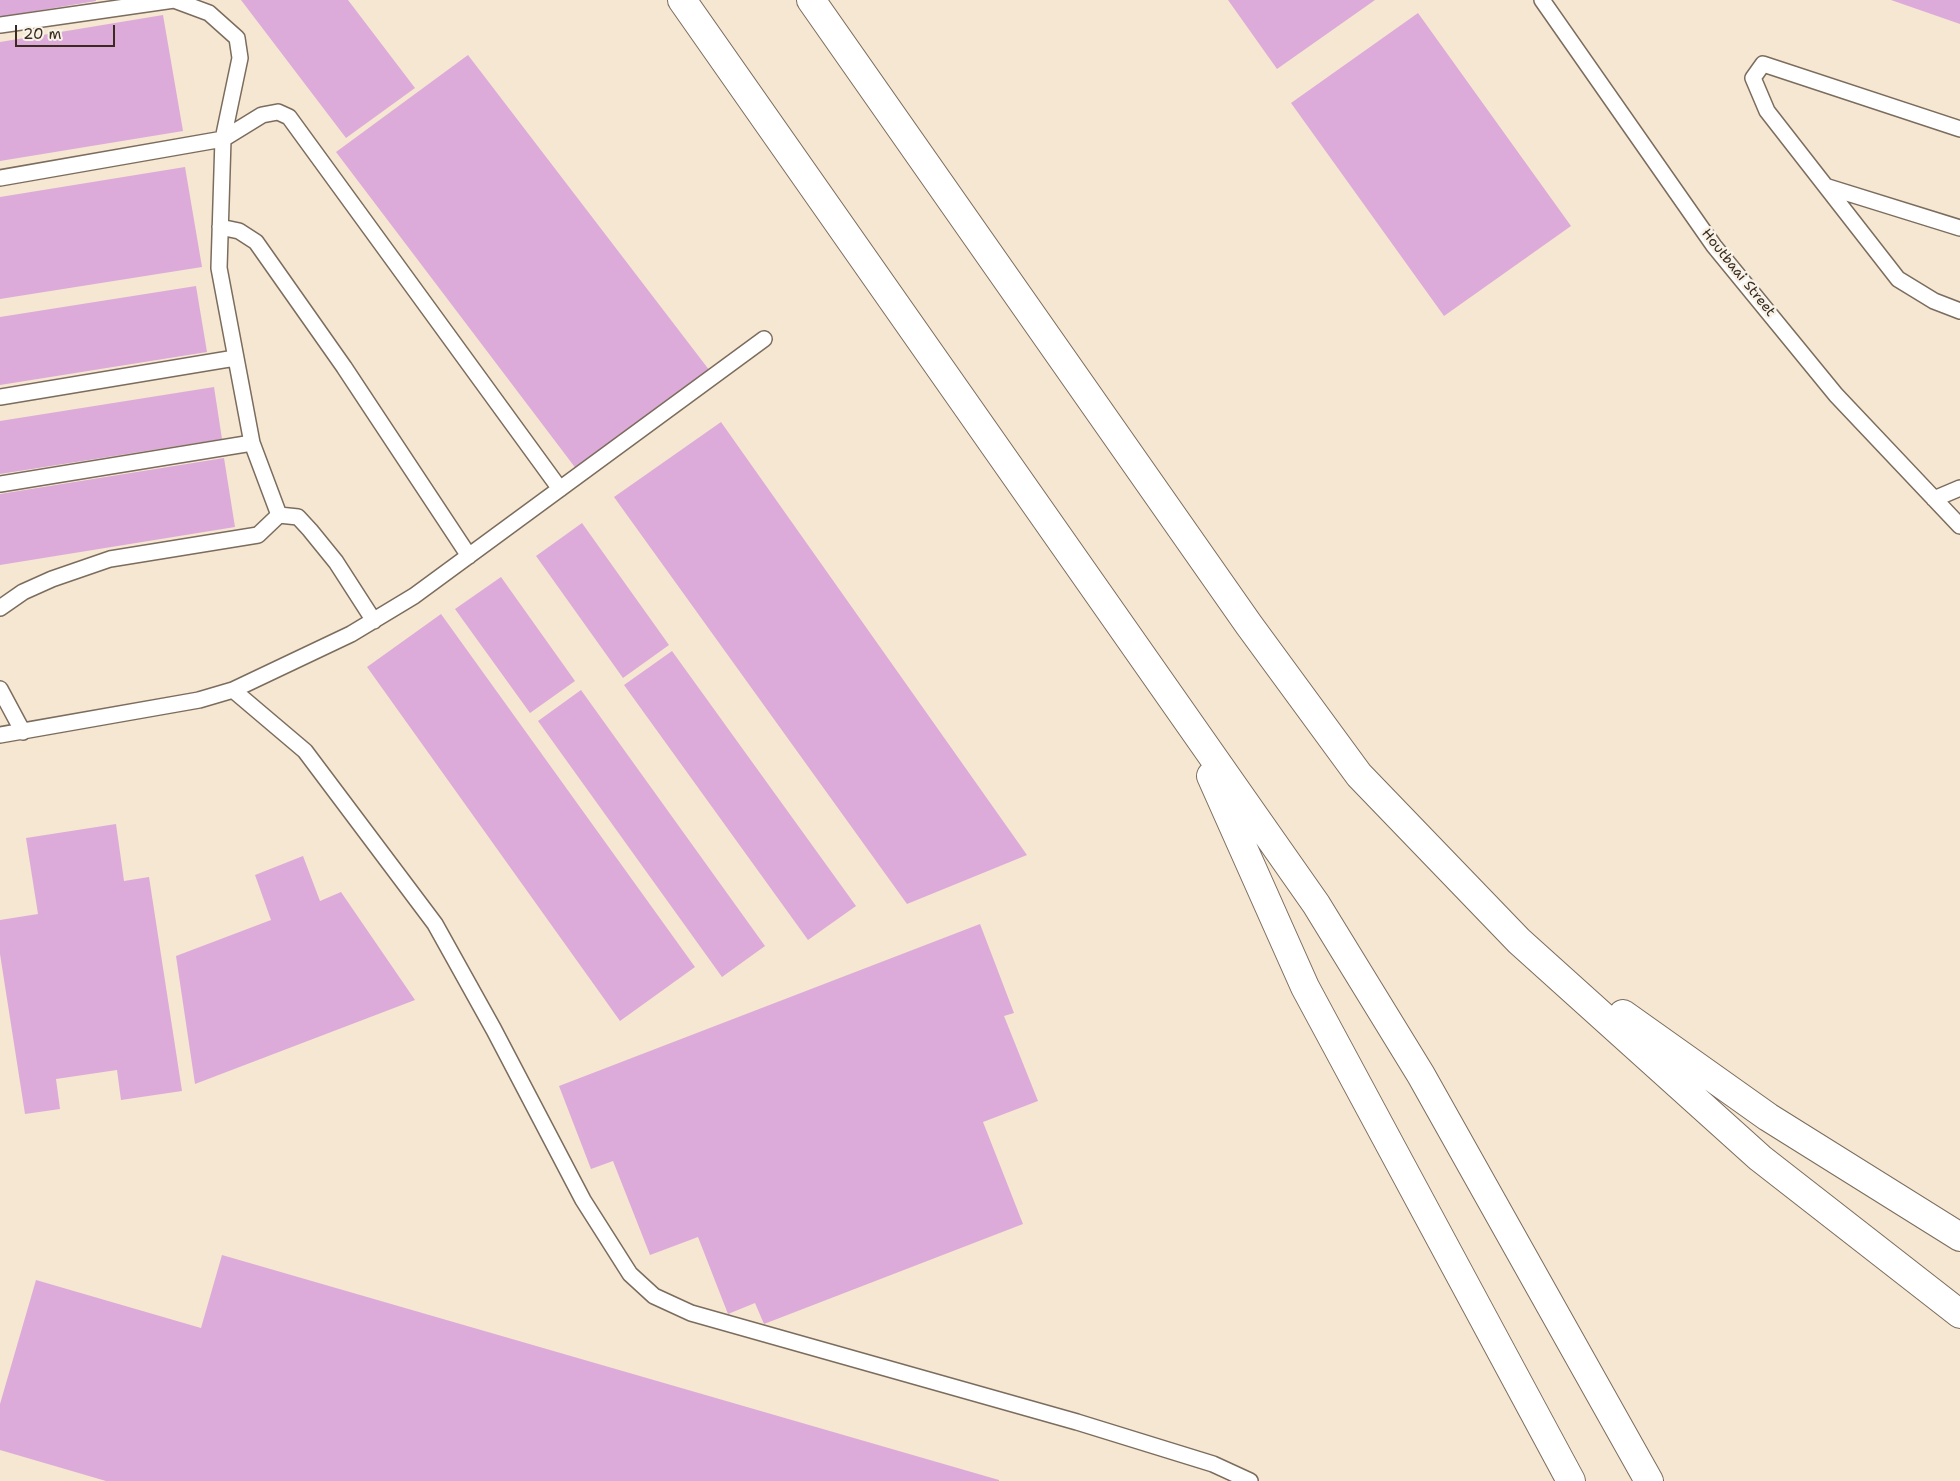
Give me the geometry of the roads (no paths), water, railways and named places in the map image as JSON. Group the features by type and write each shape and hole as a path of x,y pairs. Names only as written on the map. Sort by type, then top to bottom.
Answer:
{"highway":[{"path":"682,0 1316,904 1421,1075 1649,1481"},
{"path":"811,0 1249,625 1360,775 1520,941 1760,1158 1960,1314"},
{"path":"1185,717 1305,986 1570,1481"},
{"path":"1520,941 1768,1117 1960,1237"}],"lane":[{"path":"0,25 174,0 210,13 236,38 240,58 223,139 219,268 252,443 279,515"},
{"name":"Houtbaai Street","path":"1542,0 1714,246 1836,395 1960,526"},
{"path":"1960,129 1763,64 1753,78 1756,90 1767,110 1898,279 1934,301 1960,311"},
{"path":"0,178 223,139 262,115 278,112 289,117 560,489"},
{"path":"1828,187 1960,228"},
{"path":"220,227 239,231 256,242 344,367 469,556"},
{"path":"0,735 199,700 233,690 324,648 374,621 414,596 764,339"},
{"path":"0,398 235,358"},
{"path":"0,484 252,443"},
{"path":"1934,499 1960,488"},
{"path":"0,608 23,592 52,579 110,559 258,535 279,515 298,517 310,530 336,562 374,621"},
{"path":"0,689 23,732"},
{"path":"233,690 305,751 435,924 494,1030 583,1200 630,1274 654,1296 691,1313 1077,1422 1213,1464 1250,1481"}]}
